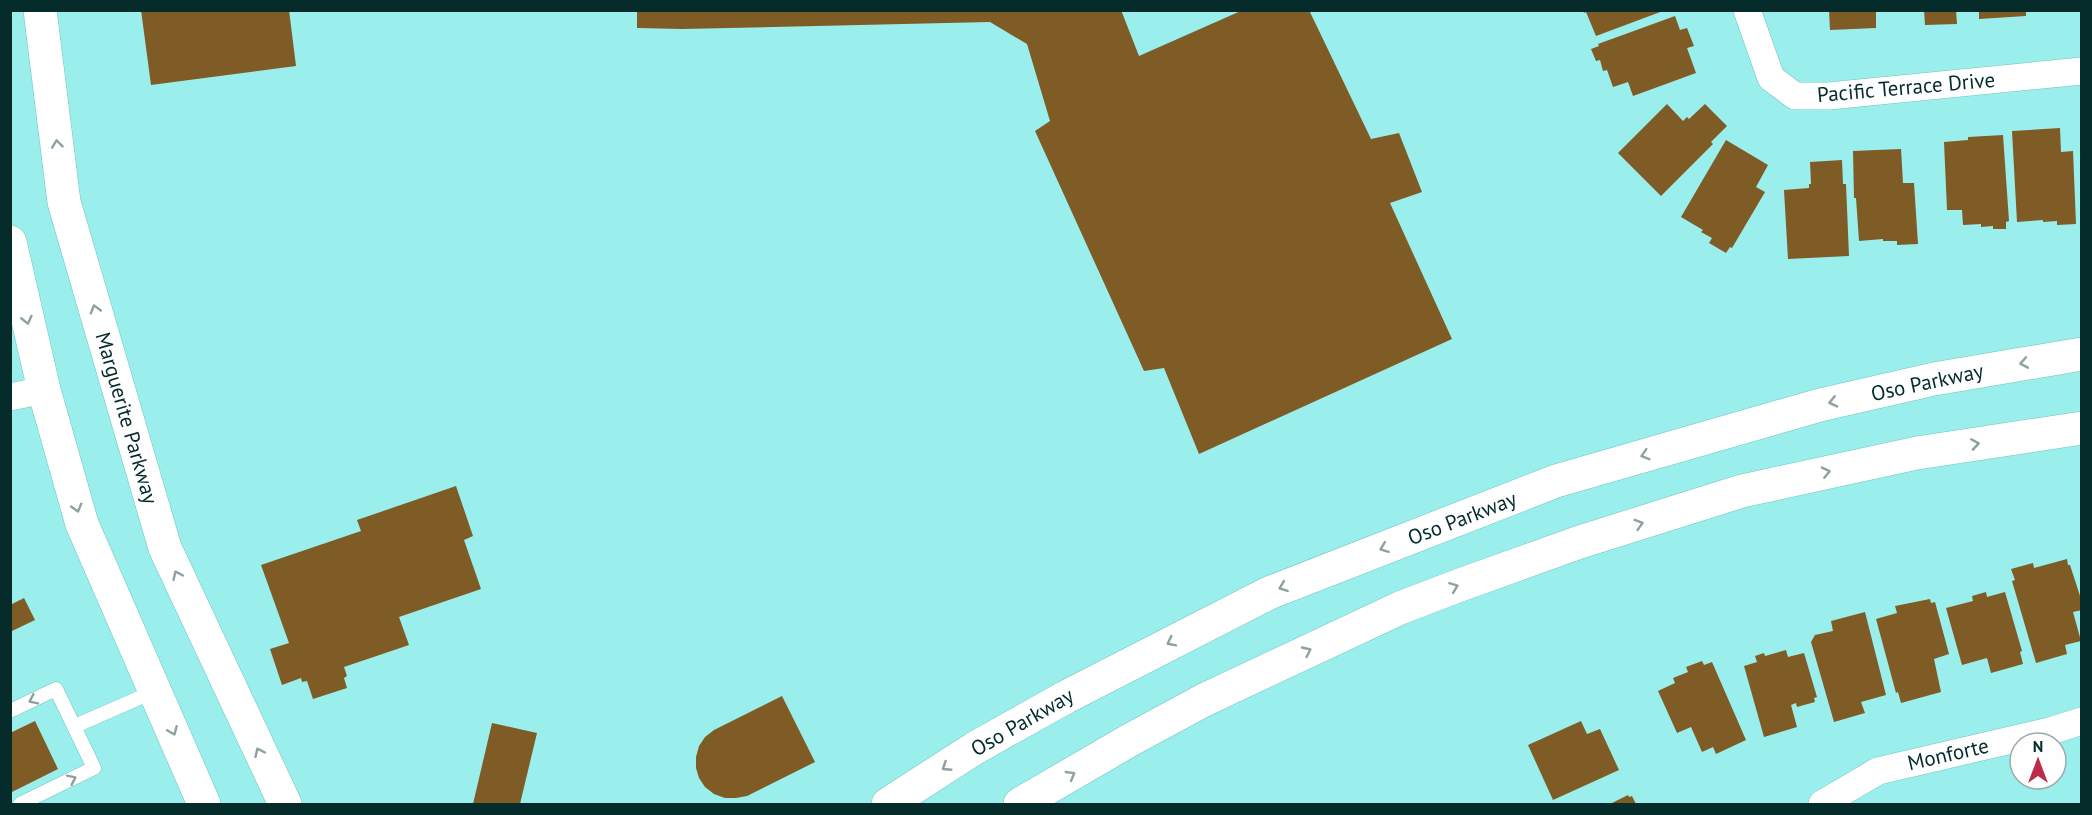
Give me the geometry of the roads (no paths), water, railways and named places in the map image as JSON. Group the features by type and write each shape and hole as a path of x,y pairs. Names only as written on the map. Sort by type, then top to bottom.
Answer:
{"main road":[{"name":"Marguerite Parkway","path":"40,10 64,202 165,548 285,804"},
{"path":"10,242 44,390 82,524 204,804"},
{"name":"Oso Parkway","path":"888,804 975,748 1066,697 1269,593 1556,481 1820,405 1934,379 2082,354"},
{"path":"1020,804 1140,734 1254,675 1400,608 1558,550 1742,491 1917,453 2082,428"}],"street":[{"name":"Pacific Terrace Drive","path":"1747,10 1771,78 1795,96 1829,96 2082,71"},
{"path":"10,397 44,390"},
{"name":"Monforte","path":"1822,804 1878,771 2050,731 2082,721"}],"lane":[{"path":"10,711 56,689 94,768 20,804"},
{"path":"75,726 156,691"}]}
